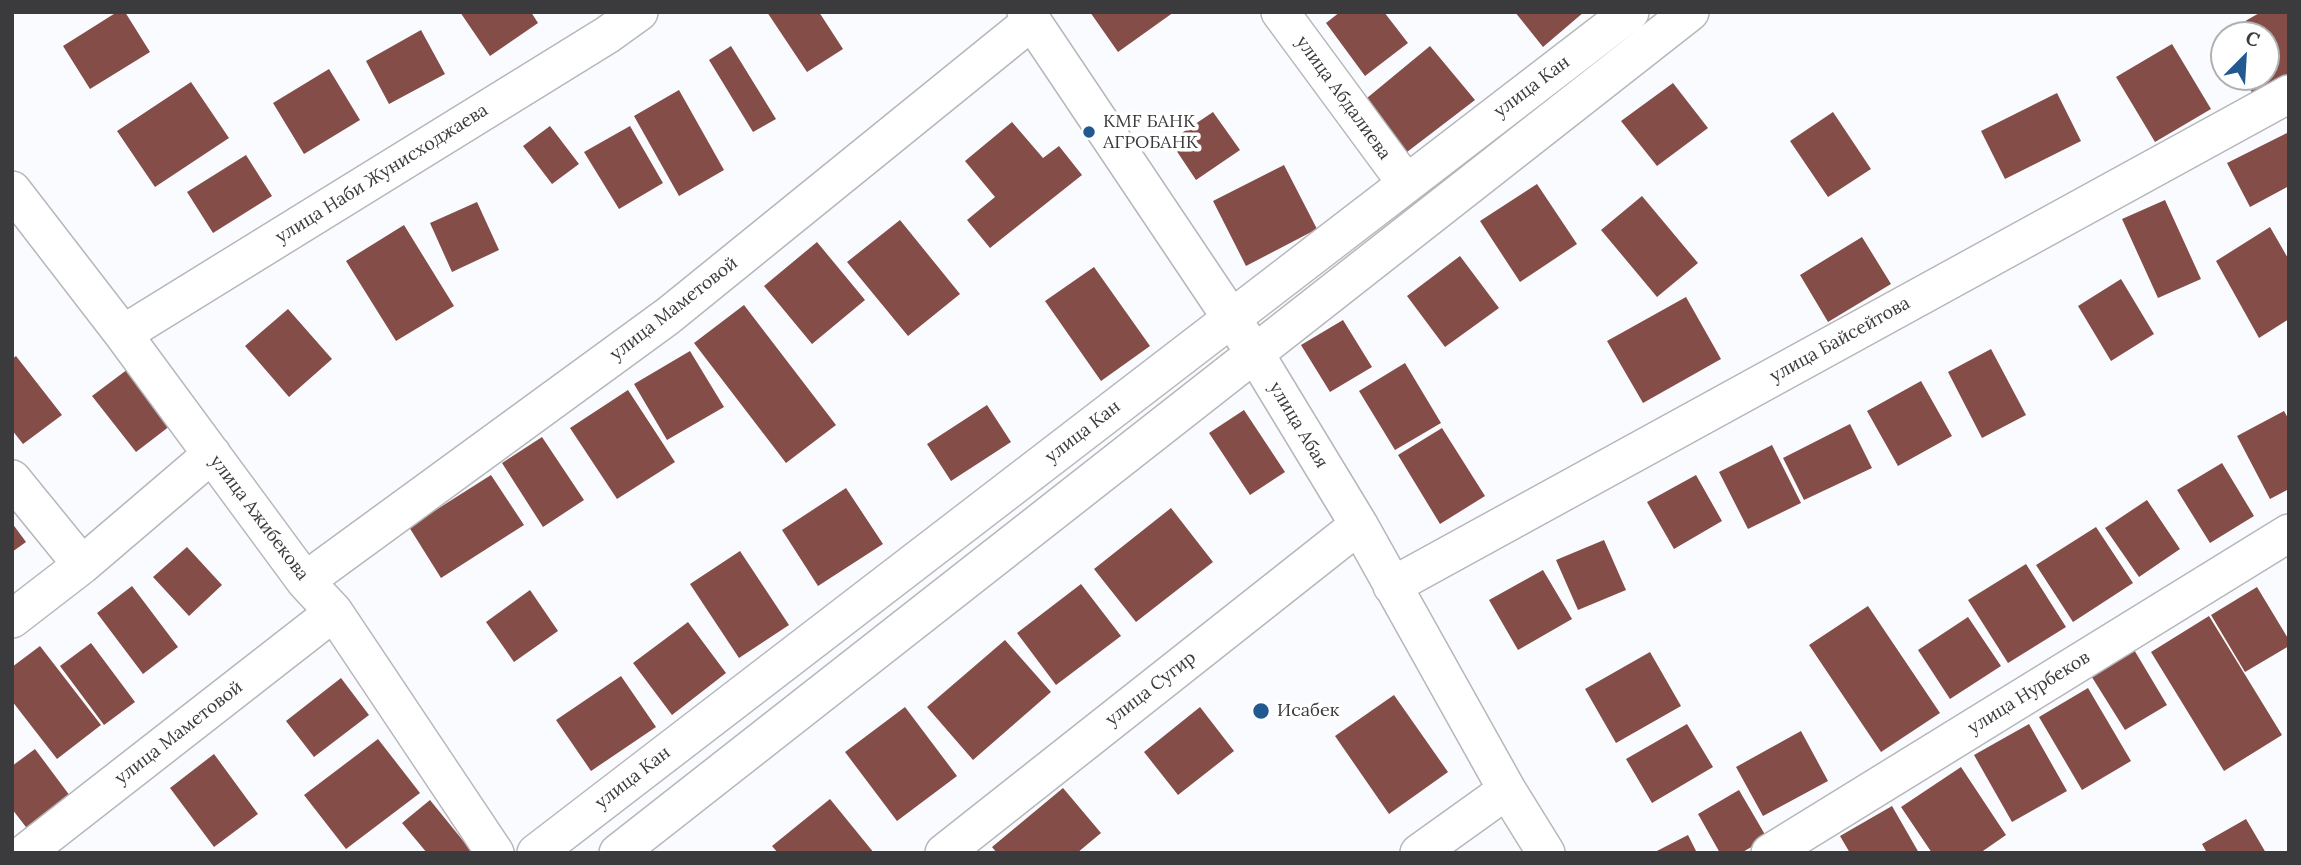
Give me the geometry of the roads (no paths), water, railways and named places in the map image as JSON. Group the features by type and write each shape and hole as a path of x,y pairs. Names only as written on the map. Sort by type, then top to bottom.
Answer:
{"street":[{"name":"улица Наби Жунисходжаева","path":"123,334 607,35 639,12"},
{"name":"улица Абдалиева","path":"1280,12 1406,183"},
{"name":"улица Кан","path":"536,853 1630,12"},
{"path":"618,853 1690,12"},
{"name":"улица Абая","path":"1029,17 1254,352 1359,525 1507,790 1546,853"},
{"name":"улица Маметовой","path":"305,581 668,316 1029,17"},
{"name":"улица Байсейтова","path":"1392,586 2289,94"},
{"name":"улица Ажибекова","path":"12,190 123,334 305,581 334,612 495,853"},
{"path":"12,619 82,565 212,454"},
{"path":"12,479 82,565"},
{"name":"улица Сугир","path":"944,853 1359,525"},
{"name":"улица Нурбеков","path":"1770,853 2289,534"},
{"name":"улица Маметовой","path":"24,853 334,612"},
{"path":"1419,853 1507,790"}],"place":[{"name":"KMF БАНК АГРОБАНК","path":"1089,132"},
{"name":"Иcабек","path":"1261,711"}]}
